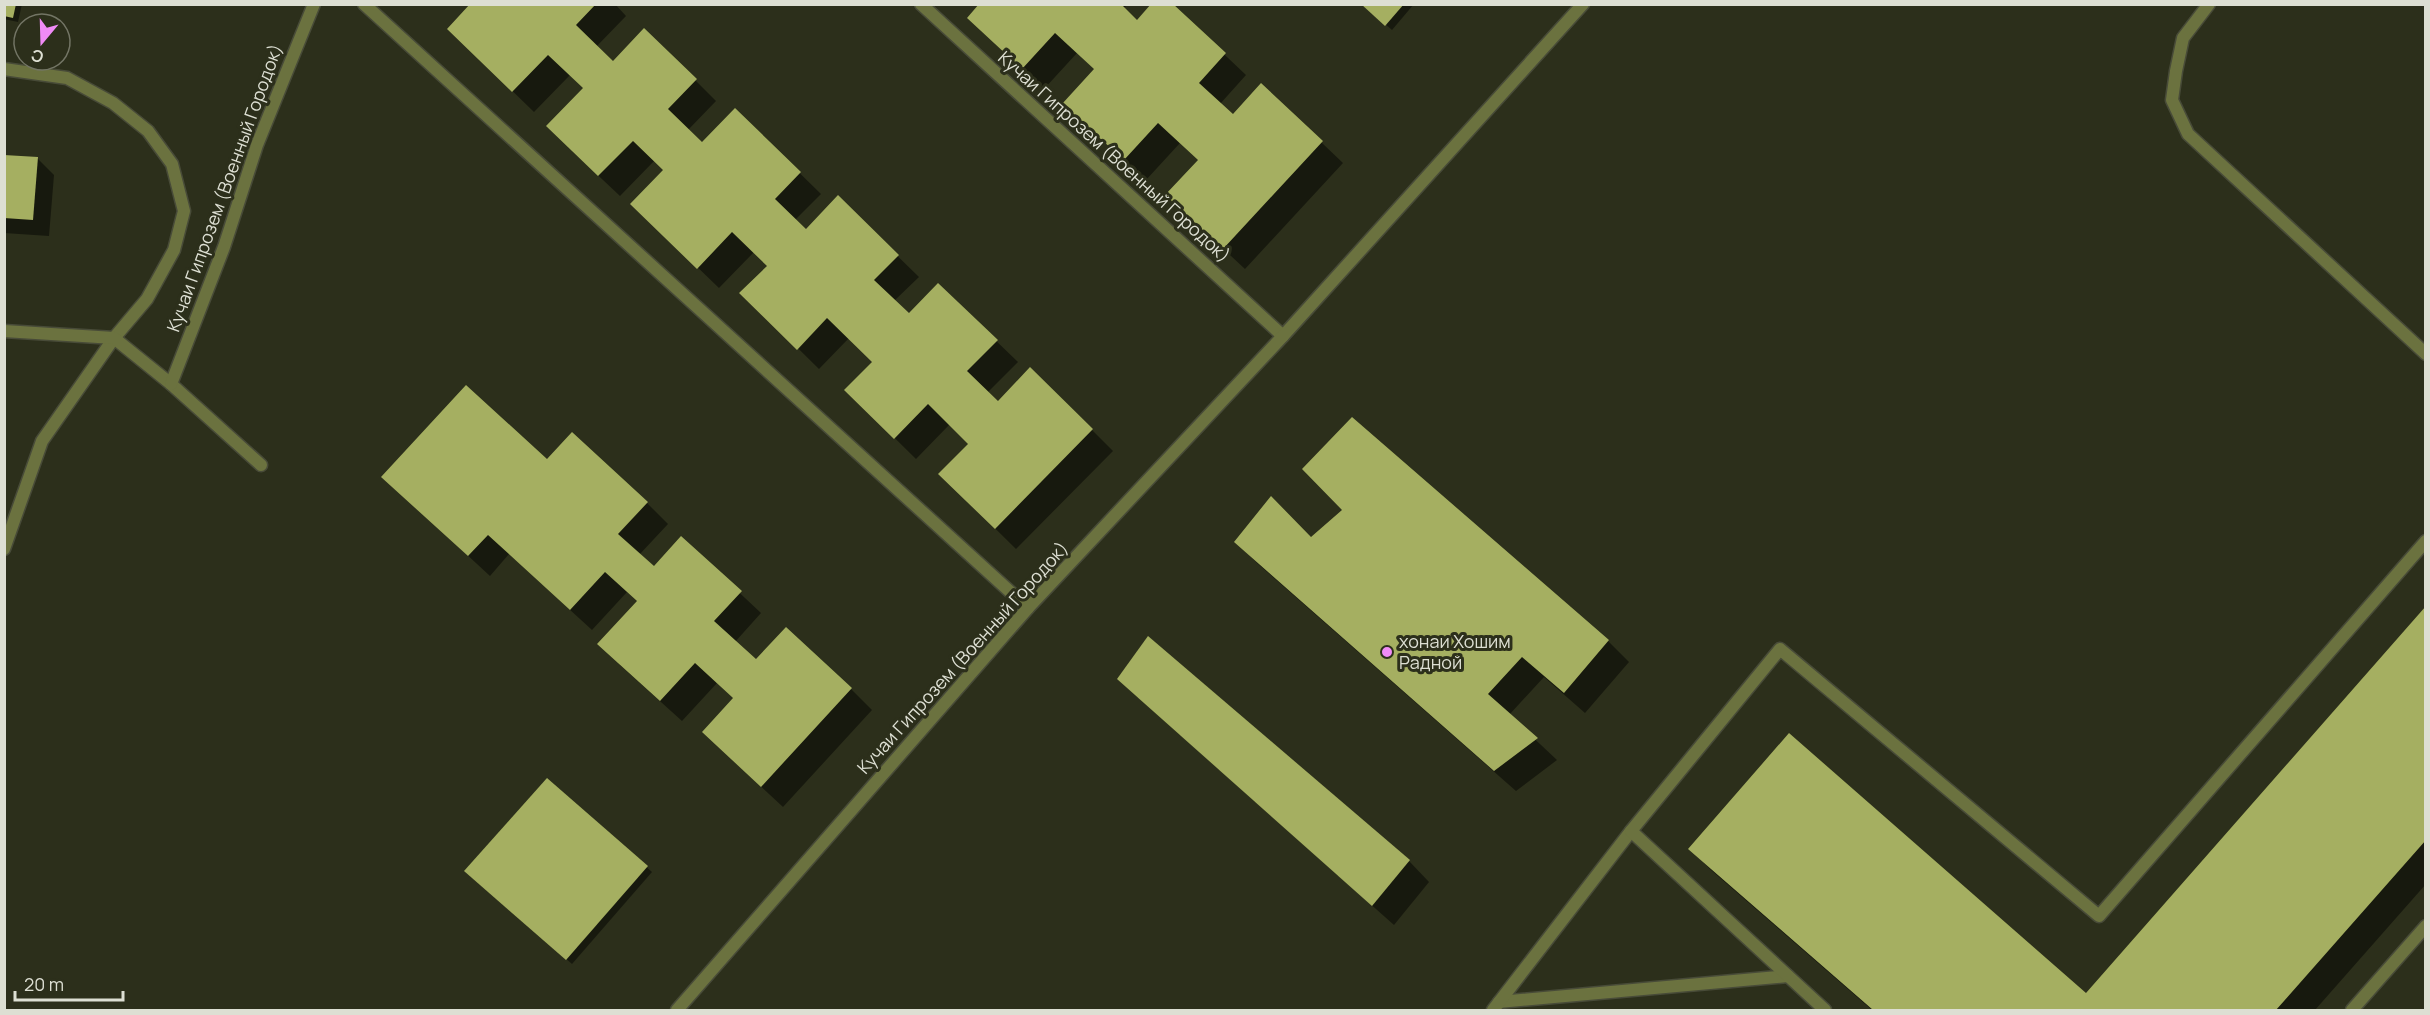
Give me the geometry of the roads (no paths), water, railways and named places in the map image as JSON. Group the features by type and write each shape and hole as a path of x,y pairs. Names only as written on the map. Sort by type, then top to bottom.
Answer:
{"lane":[{"name":"Кучаи Гипрозем (Военный Городок)","path":"171,384 224,247 257,145 314,4"},
{"path":"364,4 1028,608"},
{"name":"Кучаи Гипрозем (Военный Городок)","path":"921,4 1283,336"},
{"name":"Кучаи Гипрозем (Военный Городок)","path":"677,1011 1028,608 1283,336 1583,4"},
{"path":"2209,4 2183,38 2176,71 2172,100 2188,134 2426,354"},
{"name":"Кучаи Гипрозем (Военный Городок)","path":"4,69 67,78 113,103 148,131 172,164 184,211 174,250 147,299 114,338 42,441 4,549"},
{"path":"4,331 114,338 171,384 261,465"},
{"path":"1496,1006 1631,831 1780,649 2098,916 2426,541"},
{"path":"1631,831 1826,1011"},
{"path":"2352,1011 2426,926"},
{"path":"1496,1006 1788,976"}],"place":[{"name":"хонаи Хошим Радной","path":"1387,652"}]}
